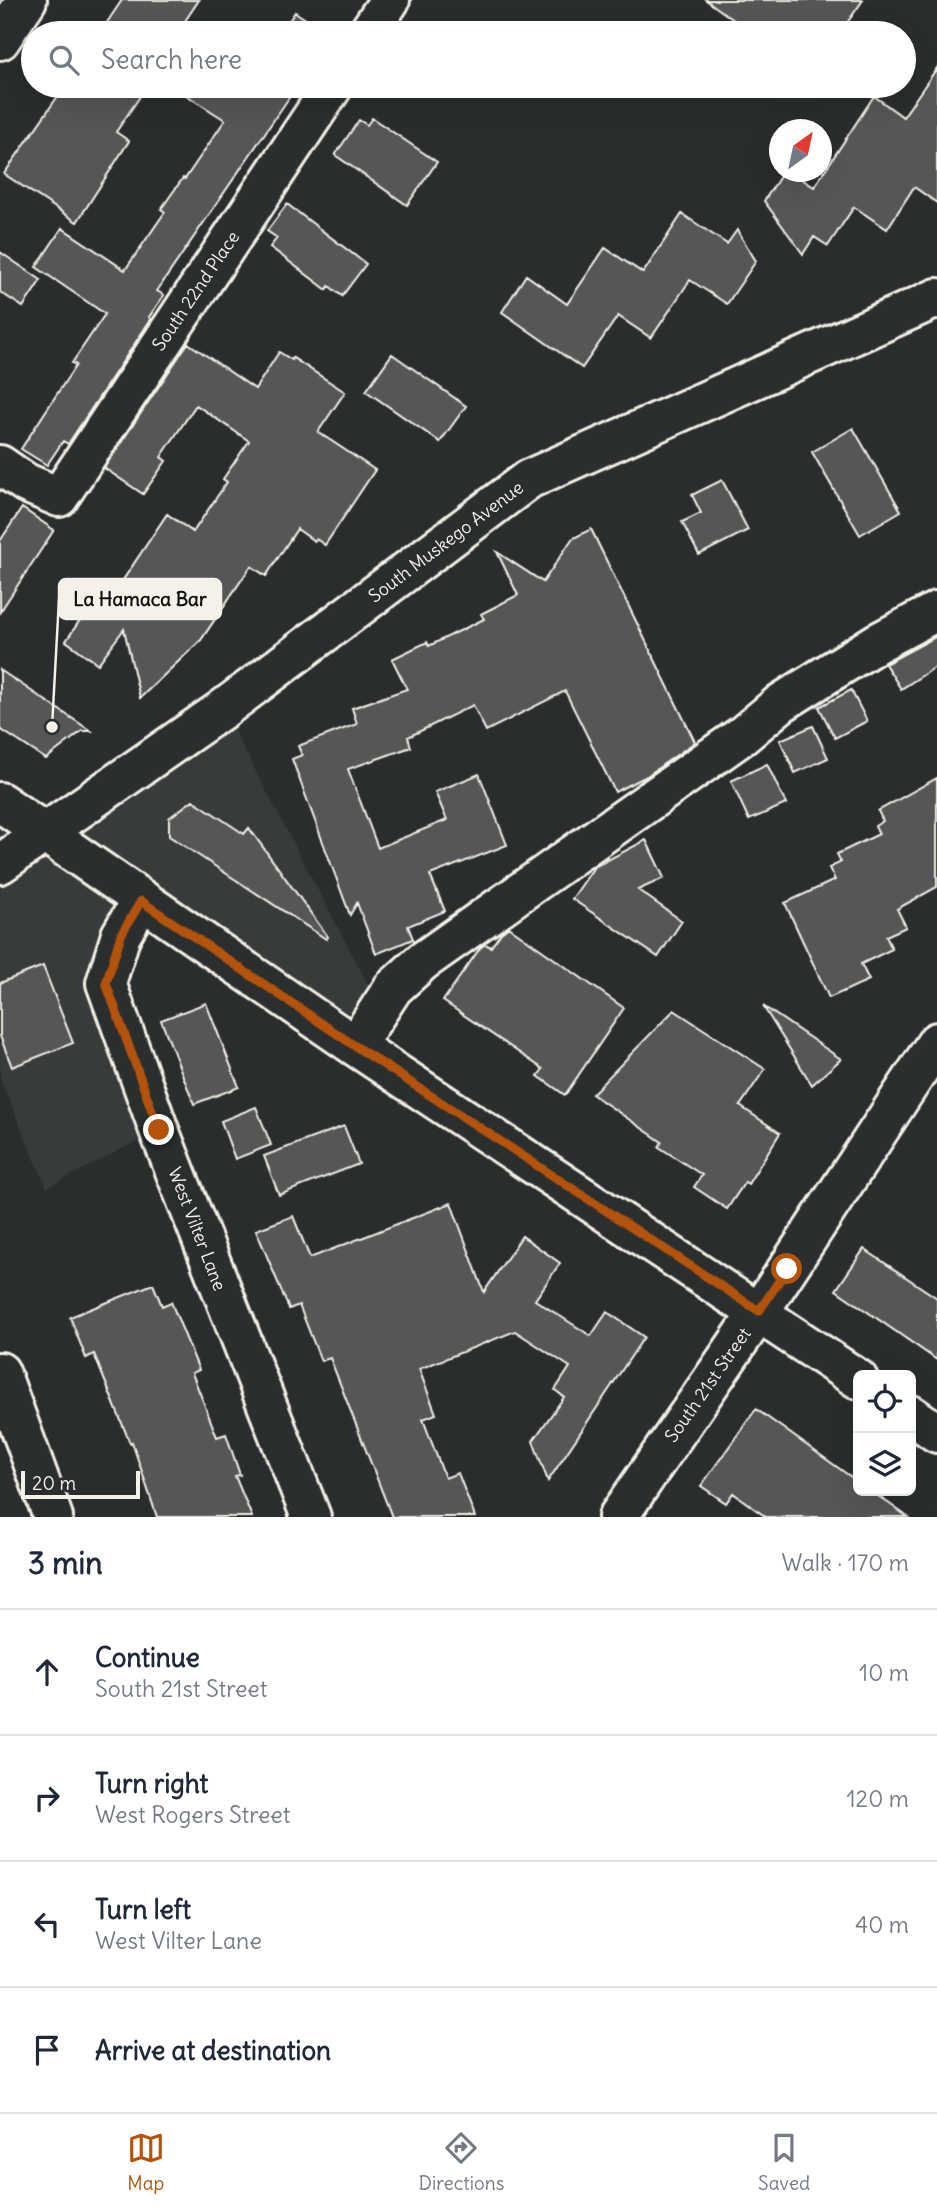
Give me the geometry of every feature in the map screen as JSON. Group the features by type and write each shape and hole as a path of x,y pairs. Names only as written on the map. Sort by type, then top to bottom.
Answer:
{"street":[{"path":"0,40 27,0"},
{"path":"376,21 390,0"},
{"name":"South 22nd Place","path":"0,465 26,483 59,497 325,98"},
{"name":"South Muskego Avenue","path":"0,864 223,709 529,479 937,298"},
{"path":"355,1046 393,988 423,961 743,735 781,703 877,643 937,611"},
{"path":"0,802 355,1046 853,1376"},
{"name":"West Vilter Lane","path":"141,901 121,935 106,983 159,1130 311,1517"},
{"name":"South 21st Street","path":"618,1517 759,1311 937,1042"},
{"path":"0,1372 53,1517"},
{"path":"916,1418 937,1433"}],"shaded area":[{"path":"223,709 380,1007 355,1046 141,901 106,983 159,1130 47,1188 0,1079 0,802 45,831"}],"building":[{"path":"122,0 199,0 185,21 108,21"},
{"path":"706,0 863,0 848,21 735,21"},
{"path":"295,12 309,21 289,21"},
{"path":"937,68 937,203 914,187 887,229 854,207 828,246 814,237 803,254 764,201 776,182 806,182 814,187 817,182 832,182 832,160 873,98 877,98 903,117"},
{"path":"57,98 139,98 116,132 129,141 77,222 4,174"},
{"path":"191,98 289,98 157,291 164,295 149,317 151,319 68,444 63,441 47,465 21,449 76,365 72,363 105,314 36,267 62,228 125,270 165,212 161,209 225,120"},
{"path":"372,118 437,162 407,205 335,155 359,120 367,125"},
{"path":"287,204 366,264 342,296 329,286 327,290 270,247 277,238 267,231"},
{"path":"682,214 727,244 737,230 756,261 727,304 690,280 651,338 618,316 582,368 502,312 526,275 567,304 605,248 643,273"},
{"path":"0,252 41,280 23,307 0,292"},
{"path":"188,343 255,389 279,352 292,360 293,358 345,392 318,432 375,470 325,545 297,529 266,576 251,566 201,640 140,698 124,629 98,664 66,641 98,593 119,607 115,592 167,514 193,532 227,482 223,479 249,441 196,405 161,457 166,461 143,494 104,468"},
{"path":"392,354 466,406 440,442 366,391"},
{"path":"853,428 901,511 860,535 812,452"},
{"path":"722,480 748,530 699,555 682,522 701,513 692,495"},
{"path":"22,508 54,530 0,612 0,541"},
{"path":"591,529 695,742 647,776 615,792 565,691 486,731 473,705 408,737 411,747 348,769 378,848 447,820 435,792 479,774 507,845 430,875 445,911 408,926 413,939 376,954 357,903 350,915 292,759 302,755 298,746 357,724 352,708 407,689 392,659 427,642 429,646 484,619 481,614 518,595 497,552 543,582 572,539"},
{"path":"937,636 937,666 901,689 885,664"},
{"path":"0,670 91,731 82,731 46,759 0,729"},
{"path":"851,690 867,721 835,738 819,707"},
{"path":"813,726 828,758 795,773 780,740"},
{"path":"767,764 786,804 749,820 731,781"},
{"path":"937,778 937,887 897,909 906,927 886,936 892,949 861,964 869,980 829,998 785,903 835,880 829,868 841,862 837,854 879,834 875,826 883,821 878,811"},
{"path":"193,800 244,834 249,828 328,937 326,939 169,836 169,818"},
{"path":"646,840 664,878 638,890 682,921 658,957 572,899 594,867"},
{"path":"509,927 624,1008 565,1095 538,1076 543,1069 443,1001 480,948 485,944 491,947"},
{"path":"43,966 73,1043 12,1067 0,1036 0,983"},
{"path":"206,1003 239,1087 194,1104 161,1020"},
{"path":"763,1006 841,1059 812,1085"},
{"path":"674,1010 765,1069 740,1106 780,1133 748,1184 745,1182 727,1209 694,1187 702,1175 659,1147 662,1142 592,1094"},
{"path":"256,1107 271,1145 235,1159 221,1121"},
{"path":"344,1126 359,1164 279,1195 264,1156"},
{"path":"451,1203 484,1292 522,1236 560,1263 535,1300 591,1336 607,1312 644,1337 548,1481 533,1441 564,1397 555,1390 570,1367 515,1331 419,1369 436,1414 423,1419 445,1478 458,1473 475,1517 392,1517 330,1358 321,1361 299,1305 289,1309 256,1230 293,1216 310,1258"},
{"path":"864,1249 937,1298 937,1360 836,1290"},
{"path":"153,1284 162,1306 171,1302 199,1370 192,1373 217,1437 226,1434 240,1475 235,1476 252,1517 157,1517 132,1442 130,1443 94,1354 86,1358 70,1317"},
{"path":"756,1409 853,1478 853,1496 878,1496 908,1517 766,1517 733,1493 726,1503 701,1486"}],"place":[{"name":"La Hamaca Bar","path":"52,727"}],"route":[{"path":"159,1130 106,983 121,935 141,901 355,1046 759,1311 787,1269"}]}
